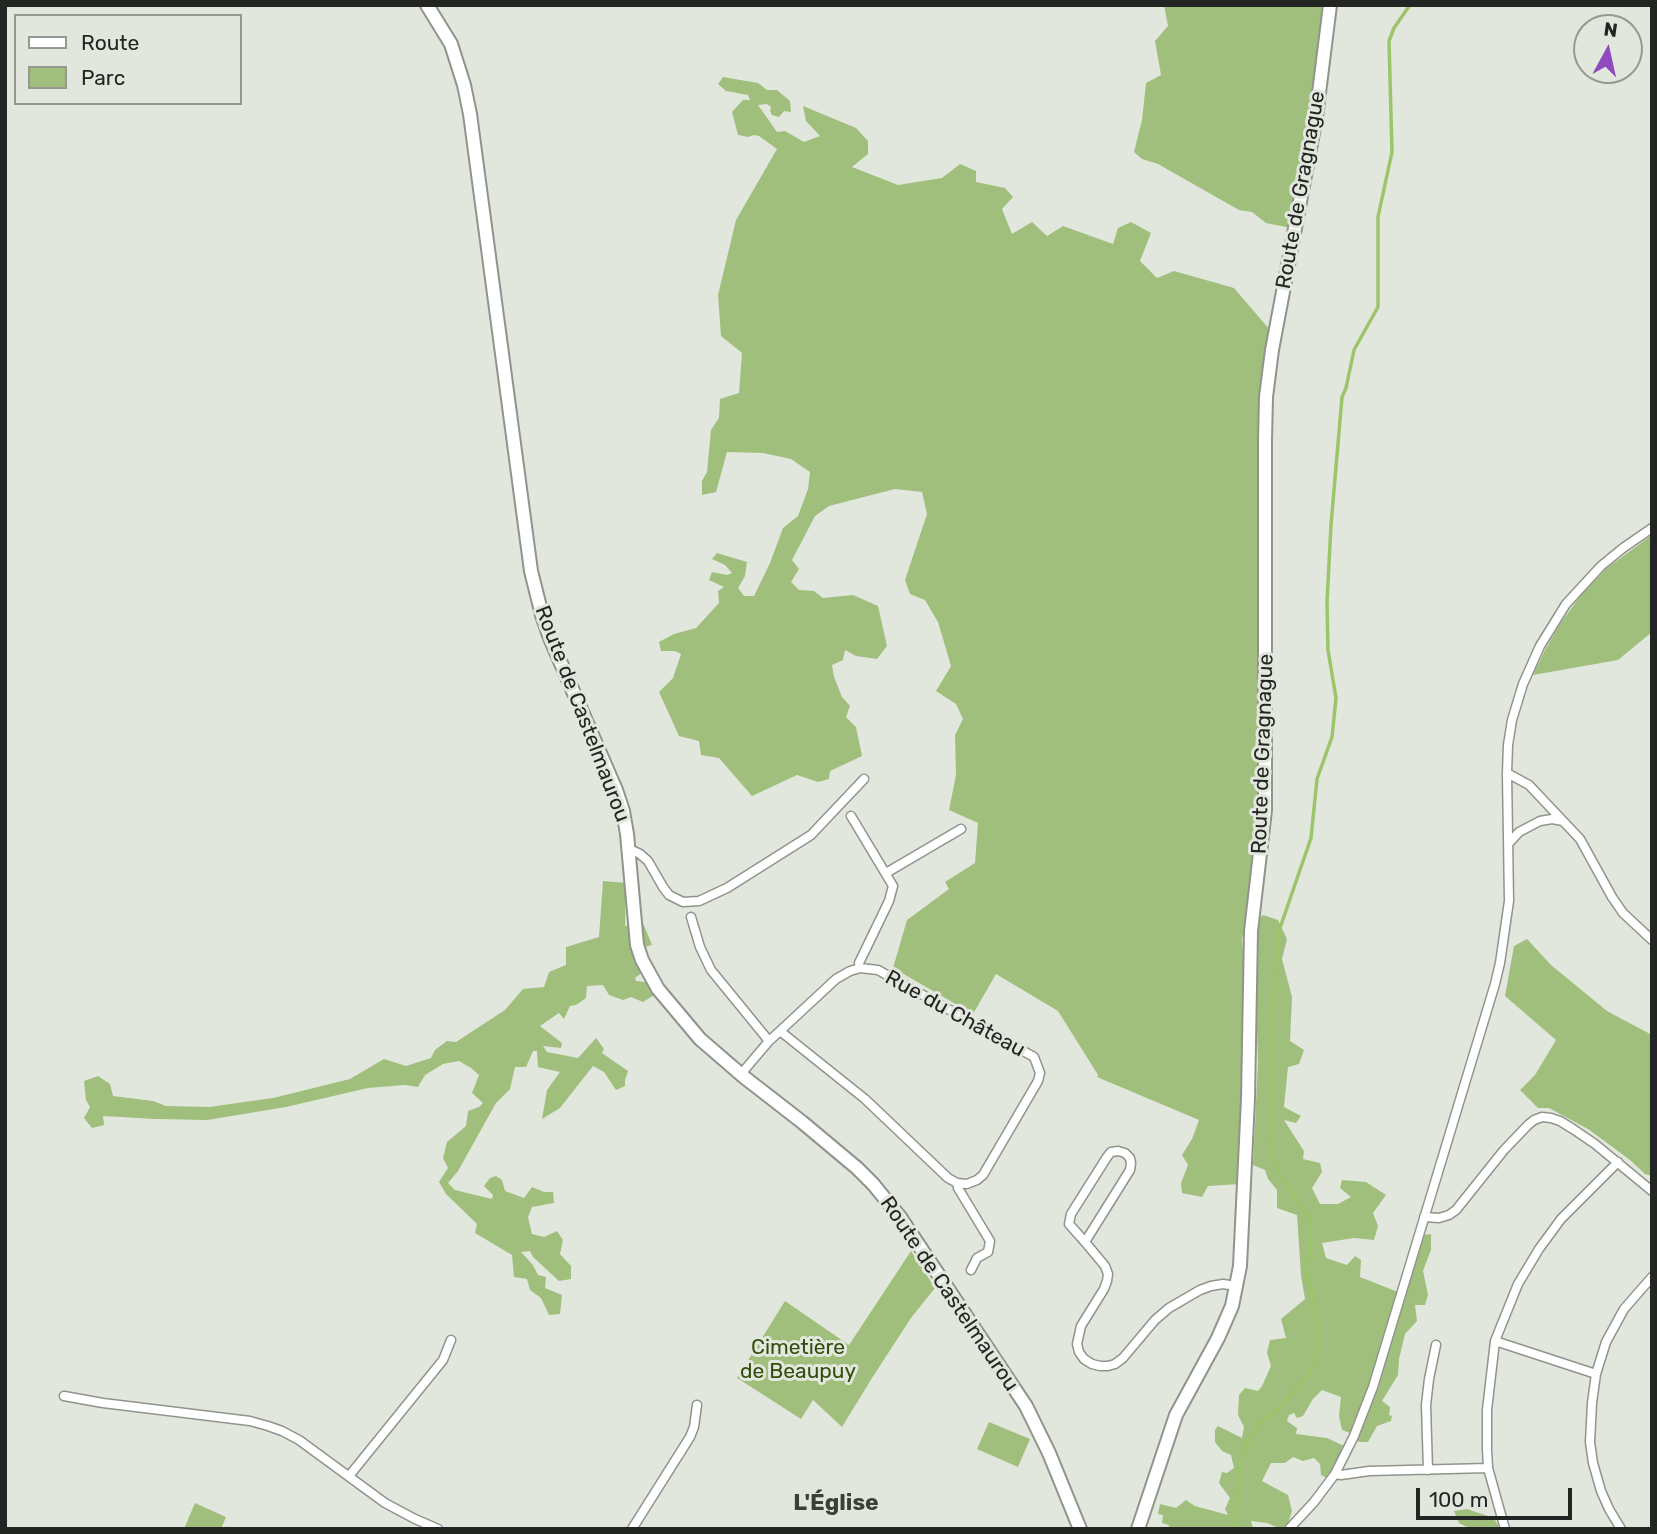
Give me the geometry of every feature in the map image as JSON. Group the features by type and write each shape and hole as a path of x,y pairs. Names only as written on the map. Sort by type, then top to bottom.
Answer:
{"street":[{"name":"Route de Castelmaurou","path":"427,5 451,44 470,114 534,584 550,638 623,811 637,945 645,967 658,989 700,1039 857,1168 900,1217 1026,1406 1049,1453 1080,1529"},
{"name":"Route de Gragnague","path":"1138,1529 1170,1431 1232,1306 1242,1243 1251,931 1265,810 1266,397 1272,350 1316,117 1329,5"},
{"path":"1289,1529 1335,1474 1354,1436 1373,1387 1500,963 1509,901 1508,745 1520,693 1530,666 1566,604 1601,566 1652,528"},
{"path":"1507,772 1529,785 1580,839 1623,914 1652,940"},
{"path":"629,852 634,851 648,861 669,895 683,902 699,901 727,888 811,835 864,779"},
{"path":"851,816 893,886 889,901 859,963 860,968"},
{"path":"1509,843 1519,832 1540,821 1563,821"},
{"path":"886,873 961,830"},
{"path":"691,917 700,947 711,970 769,1041"},
{"name":"Rue du Château","path":"741,1073 769,1041 836,979 860,968 878,970 1034,1058 1038,1065 1038,1081 983,1175 967,1184 957,1183"},
{"path":"780,1031 865,1099 948,1178 957,1183 990,1241 988,1252 977,1258 971,1270"},
{"path":"1424,1217 1439,1218 1456,1210 1504,1150 1528,1125 1542,1117 1560,1121 1595,1144 1652,1191"},
{"path":"1085,1242 1130,1170 1130,1158 1125,1153 1111,1152 1107,1157 1071,1214 1069,1224 1105,1266 1108,1274 1107,1282 1082,1326 1077,1344 1084,1359 1092,1364 1115,1364 1155,1320 1169,1308 1200,1290 1223,1284 1236,1286"},
{"path":"1505,1529 1488,1468 1486,1434 1495,1340 1514,1292 1539,1249 1561,1219 1618,1162"},
{"path":"1621,1529 1601,1491 1593,1463 1590,1424 1596,1374 1603,1350 1617,1320 1652,1277"},
{"path":"349,1476 443,1360 451,1340"},
{"path":"1495,1340 1596,1374"},
{"path":"1429,1470 1426,1405 1436,1345"},
{"path":"64,1396 250,1421 268,1426 299,1440 385,1503 438,1529"},
{"path":"632,1529 690,1437 697,1405"},
{"path":"1335,1474 1488,1468"}],"green space":[{"path":"1164,5 1324,5 1315,93 1291,228 1266,223 1252,212 1239,210 1158,164 1142,159 1134,152 1142,120 1146,83 1161,75 1155,41 1168,26"},
{"path":"723,77 758,83 767,90 777,90 790,101 791,112 784,111 779,117 772,115 771,107 767,104 758,105 777,132 785,131 804,142 820,136 806,121 803,106 856,128 868,141 868,154 852,167 898,185 942,178 960,164 976,171 976,182 1005,188 1013,197 1002,209 1012,234 1032,222 1047,236 1063,226 1113,244 1118,228 1131,222 1151,233 1140,261 1157,278 1174,271 1234,288 1270,330 1261,396 1258,498 1259,803 1253,873 1242,940 1245,970 1240,1184 1208,1186 1202,1197 1182,1193 1181,1183 1188,1165 1182,1155 1199,1120 1097,1077 1058,1011 996,974 973,1014 893,968 907,920 949,889 945,882 975,863 978,823 949,810 956,775 955,735 963,719 956,704 936,691 951,666 938,622 925,600 910,594 905,580 927,514 922,492 895,489 829,506 815,516 792,560 799,569 791,582 799,590 814,591 823,598 853,595 878,606 887,646 877,659 856,656 845,650 843,660 832,665 842,697 850,706 846,717 856,727 862,756 830,771 829,779 818,782 797,775 752,796 719,758 701,755 699,741 679,736 659,692 673,678 681,654 661,651 659,642 674,634 696,628 719,603 718,591 724,587 709,580 712,572 727,575 732,573 725,565 712,559 717,553 747,562 745,576 738,588 744,596 754,596 783,528 798,516 808,489 810,472 791,459 763,453 727,452 716,492 702,495 711,430 719,418 720,399 739,393 742,353 721,336 718,295 736,220 777,149 759,136 738,135 732,112 743,100 750,100 748,95 726,91 718,84"},
{"path":"1652,535 1652,632 1618,660 1533,675 1560,624 1581,595 1607,568"},
{"path":"603,881 626,883 625,926 643,923 652,945 635,950 643,972 635,978 636,981 645,982 656,994 643,1002 631,997 623,1000 609,995 603,985 587,986 586,998 570,1006 564,1019 559,1013 540,1026 562,1043 561,1048 543,1046 547,1052 578,1058 596,1038 604,1049 602,1053 628,1071 625,1086 616,1090 604,1072 593,1066 560,1108 542,1119 547,1090 560,1072 538,1067 537,1051 533,1051 526,1067 515,1067 510,1089 496,1103 458,1171 448,1183 455,1190 492,1199 493,1195 484,1186 490,1178 496,1176 502,1180 505,1191 524,1198 532,1187 553,1192 554,1203 532,1207 528,1217 532,1234 544,1237 557,1231 563,1240 560,1254 571,1266 571,1279 559,1281 530,1251 521,1252 538,1275 546,1277 545,1288 562,1295 560,1314 549,1315 541,1298 530,1290 527,1279 514,1277 512,1255 475,1233 477,1224 446,1194 439,1182 448,1168 443,1158 447,1142 466,1126 468,1111 483,1103 472,1093 479,1075 459,1061 443,1064 425,1075 418,1087 405,1085 368,1088 286,1107 207,1120 103,1116 104,1125 92,1128 84,1118 90,1107 86,1100 84,1081 98,1076 110,1084 113,1096 153,1101 166,1106 209,1107 273,1098 350,1079 384,1059 406,1066 431,1058 435,1050 447,1041 456,1042 505,1010 523,989 544,987 549,972 566,965 566,947 599,937"},
{"path":"1263,915 1278,920 1287,939 1282,959 1292,997 1290,1041 1304,1050 1299,1064 1288,1067 1284,1107 1301,1116 1296,1123 1284,1120 1304,1151 1303,1159 1320,1163 1322,1172 1312,1188 1320,1204 1338,1204 1351,1197 1340,1188 1342,1180 1366,1182 1386,1195 1373,1213 1378,1226 1374,1240 1354,1238 1322,1243 1326,1258 1347,1265 1355,1256 1361,1260 1360,1277 1403,1294 1422,1235 1431,1234 1431,1250 1423,1271 1428,1295 1425,1305 1415,1305 1417,1321 1405,1334 1398,1375 1382,1401 1390,1407 1391,1421 1377,1426 1368,1442 1359,1442 1350,1433 1342,1430 1339,1416 1341,1397 1322,1390 1303,1416 1297,1418 1294,1413 1289,1415 1287,1421 1297,1428 1296,1434 1327,1438 1344,1446 1342,1459 1329,1479 1321,1475 1320,1464 1314,1458 1303,1461 1293,1457 1285,1463 1271,1463 1262,1481 1288,1495 1292,1511 1286,1529 1251,1521 1253,1529 1168,1529 1169,1525 1162,1523 1163,1515 1158,1514 1160,1504 1176,1508 1186,1500 1195,1506 1228,1515 1225,1509 1230,1498 1219,1483 1222,1472 1227,1473 1234,1468 1231,1455 1222,1451 1215,1442 1215,1430 1218,1426 1242,1438 1244,1427 1238,1415 1239,1395 1245,1388 1258,1391 1262,1386 1271,1366 1267,1353 1270,1340 1286,1338 1281,1319 1305,1299 1297,1215 1277,1208 1277,1190 1265,1170 1253,1165 1258,1063 1257,1027 1253,1016 1255,921"},
{"path":"1527,939 1551,965 1607,1011 1652,1035 1652,1176 1645,1174 1588,1129 1549,1108 1538,1108 1520,1090 1535,1075 1556,1040 1505,996 1514,946"},
{"name":"Cimetière de Beaupuy","path":"911,1251 935,1288 911,1318 842,1427 813,1400 801,1419 737,1378 785,1301 849,1345"},
{"path":"989,1422 1030,1439 1018,1467 977,1449"},
{"path":"195,1503 226,1517 221,1529 184,1529"},
{"path":"1467,1509 1494,1518 1500,1529 1471,1529 1459,1523 1454,1511"}],"waterway":[{"path":"1236,1529 1241,1454 1261,1422 1282,1405 1308,1375 1317,1355 1316,1308 1307,1275 1311,1233 1308,1216 1277,1170 1270,1145 1273,1005 1280,928 1311,838 1317,779 1332,737 1336,698 1328,650 1327,602 1342,397 1354,350 1378,307 1378,217 1392,152 1389,41 1394,28 1410,5"}],"district":[{"name":"L'Église","path":"836,1503"}]}
